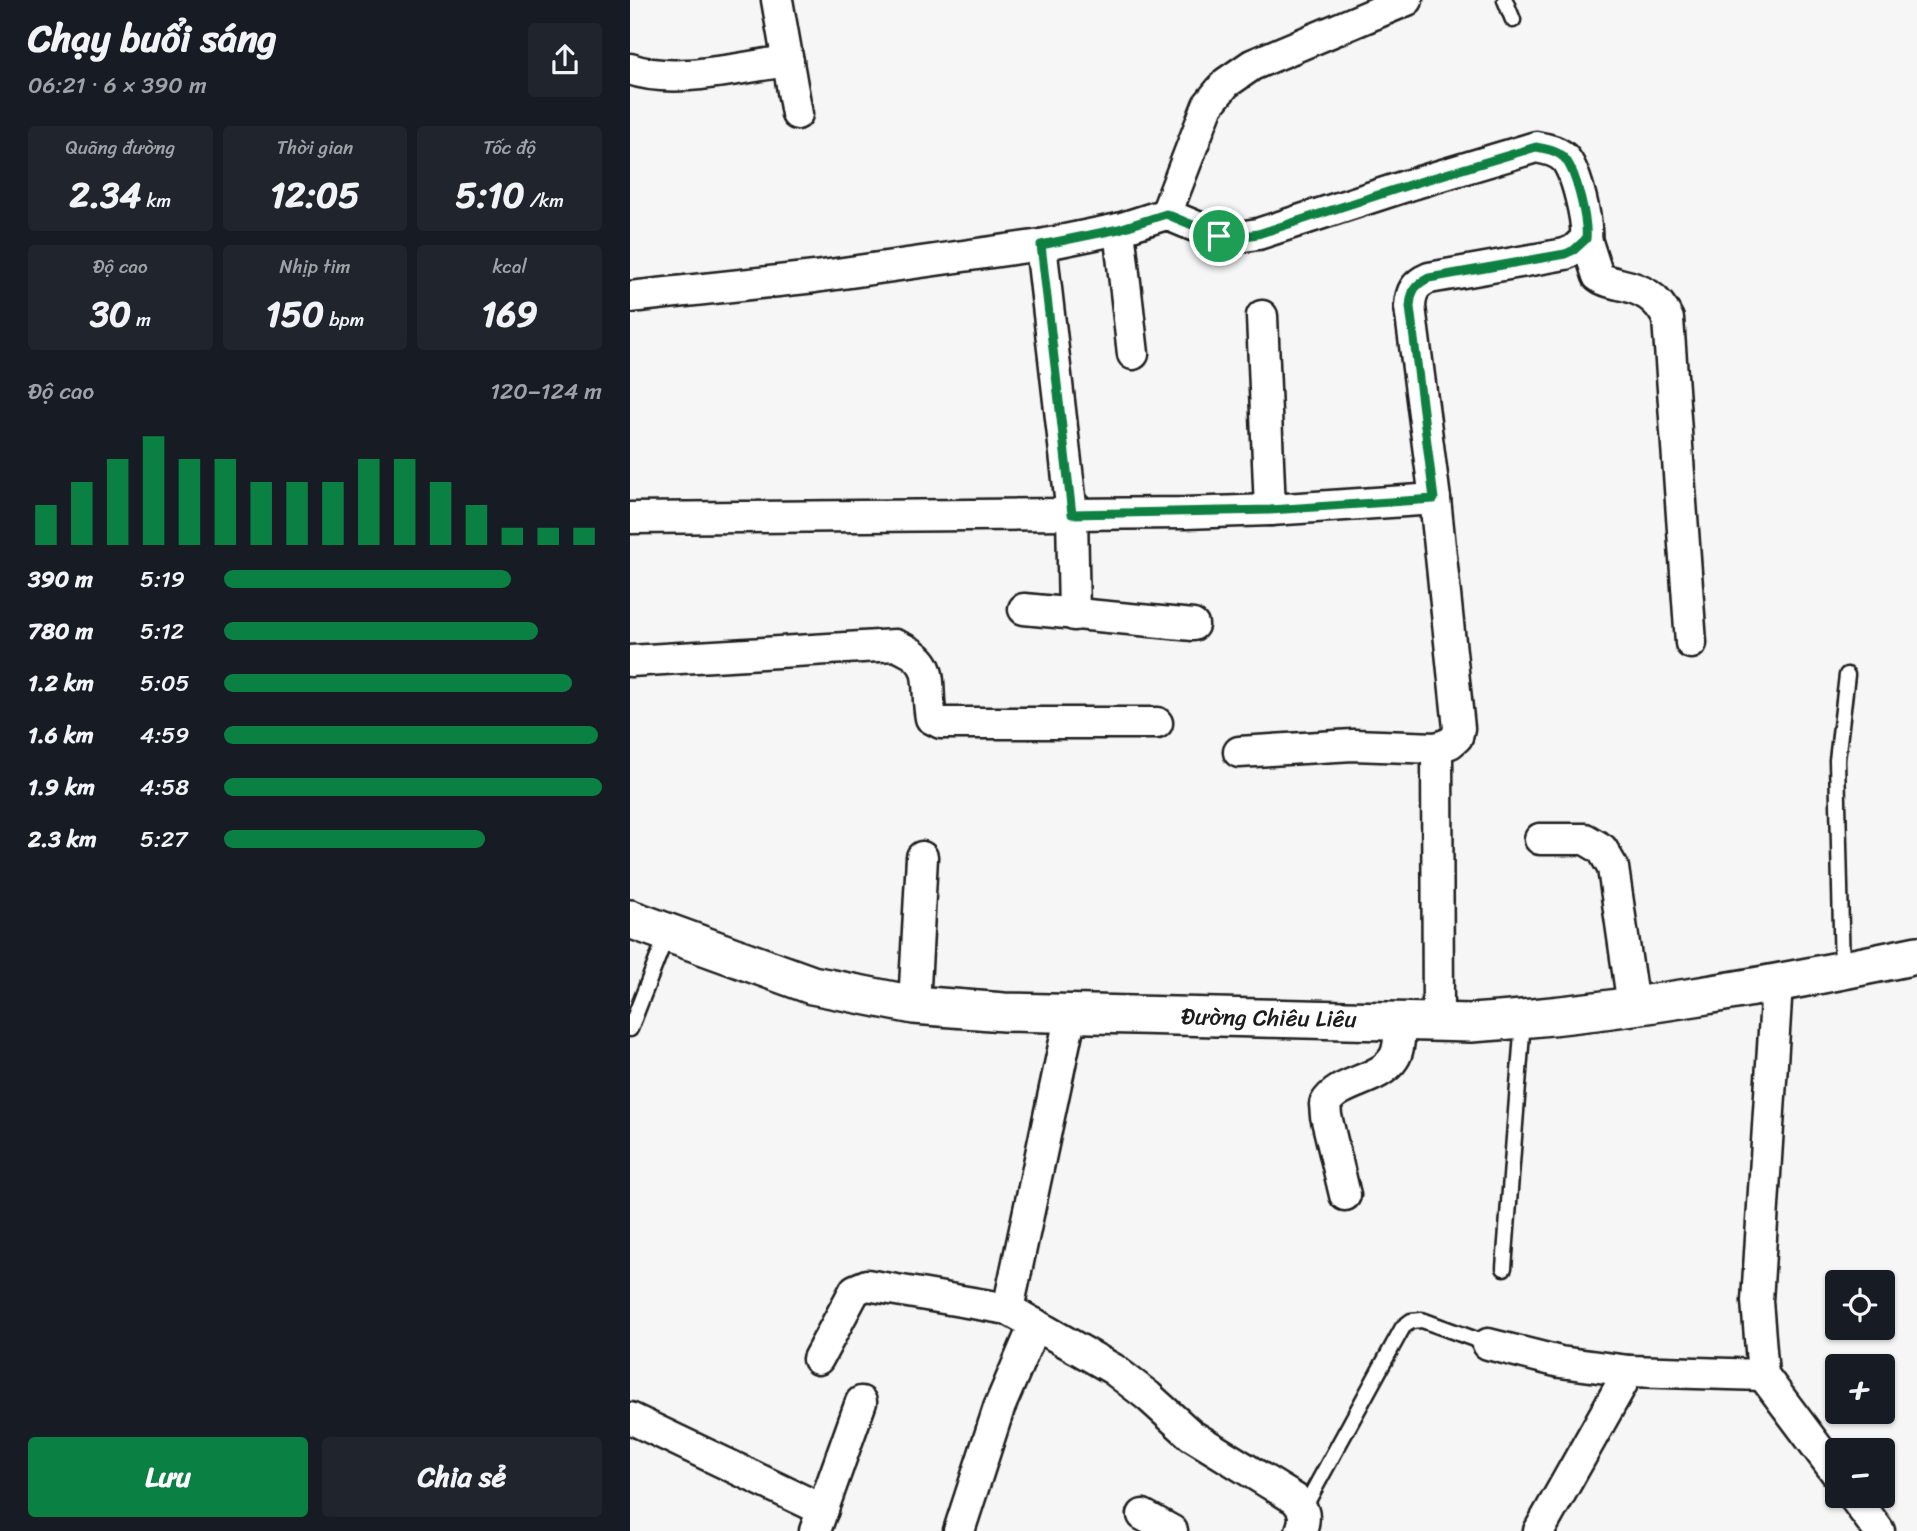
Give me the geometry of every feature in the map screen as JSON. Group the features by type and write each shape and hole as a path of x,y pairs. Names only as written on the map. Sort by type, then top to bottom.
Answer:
{"street":[{"path":"777,0 797,114"},
{"path":"1166,214 1208,105 1226,83 1252,65 1407,0"},
{"path":"630,69 648,75 674,77 788,61"},
{"path":"630,297 815,277 1041,245 1119,229 1166,214 1219,236 1258,234 1536,147 1552,150 1565,158 1571,170 1587,226 1586,239 1598,276 1609,282 1637,288 1656,299 1668,319 1691,643"},
{"path":"1119,229 1133,354"},
{"path":"1239,752 1353,745 1437,748 1457,737 1459,728 1410,307 1411,295 1417,283 1429,278 1565,254 1586,239"},
{"path":"1041,245 1072,514 1074,615"},
{"path":"1262,316 1270,510"},
{"path":"630,518 1270,510 1434,499"},
{"path":"1024,609 1193,625"},
{"path":"630,661 895,645 911,652 922,661 929,681 932,718 941,723 1157,723"},
{"path":"1437,748 1438,1022"},
{"path":"1540,839 1585,839 1602,849 1613,868 1633,1006"},
{"path":"915,1004 922,857"},
{"name":"Đường Chiêu Liêu","path":"630,919 812,985 915,1004 1004,1012 1471,1023 1522,1020 1777,984 1917,955"},
{"path":"1777,984 1757,1301 1763,1375 1825,1458"},
{"path":"1008,1309 1071,1013"},
{"path":"1345,1195 1325,1104 1337,1093 1392,1061 1396,1055 1401,1020"},
{"path":"818,1359 855,1290 867,1285 1008,1309 1113,1369 1191,1435 1296,1499 1303,1520"},
{"path":"959,1531 999,1408 1035,1324"},
{"path":"1488,1343 1560,1362 1629,1371 1763,1375"},
{"path":"1539,1531 1629,1371"},
{"path":"630,1418 819,1521 861,1402"},
{"path":"1862,1508 1879,1531"},
{"path":"1143,1515 1172,1531"}],"lane":[{"path":"1504,0 1513,20"},
{"path":"1842,971 1837,760 1847,675"},
{"path":"630,1028 667,933"},
{"path":"1504,1268 1522,1020"},
{"path":"1303,1520 1403,1327 1411,1321 1422,1320 1488,1343"}],"route":[{"path":"1536,147 1552,150 1565,158 1587,226 1586,239 1565,254 1429,278 1417,283 1411,295 1410,307 1434,499 1270,510 1072,514 1041,245 1119,229 1166,214 1219,236 1258,234 1536,147"}]}
